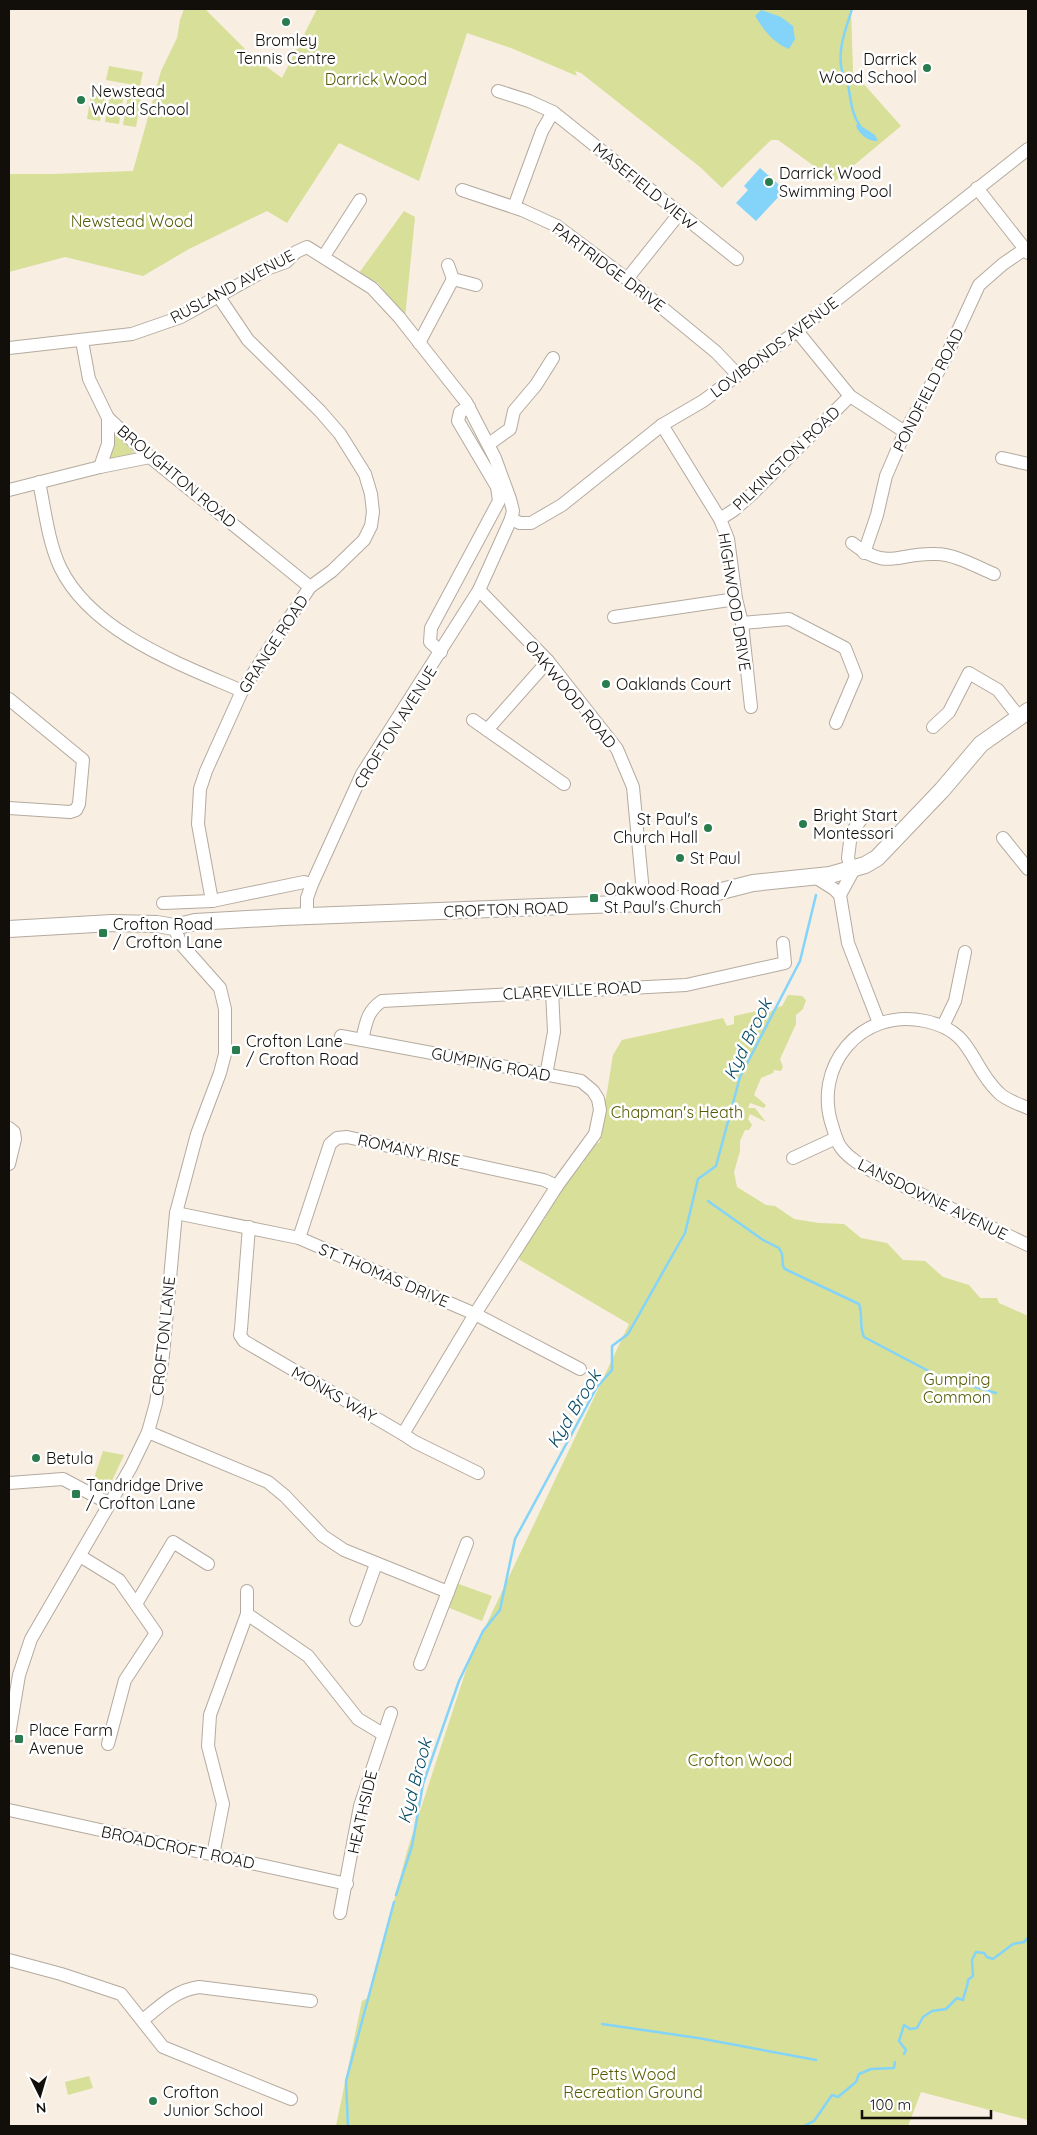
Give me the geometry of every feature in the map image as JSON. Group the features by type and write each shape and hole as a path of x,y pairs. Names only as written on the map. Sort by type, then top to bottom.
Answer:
{"main road":[{"name":"CROFTON ROAD","path":"9,929 119,923 157,924 174,927 195,922 307,916 644,903 698,897 753,883 830,875 866,865 877,858 942,790 981,744 1025,715"}],"street":[{"name":"MASEFIELD VIEW","path":"498,91 529,101 553,112 737,259"},
{"path":"514,207 542,132 553,112"},
{"name":"LOVIBONDS AVENUE","path":"511,519 520,523 532,523 540,520 562,505 662,425 703,401 797,331 1028,149"},
{"path":"977,188 1027,251"},
{"name":"PARTRIDGE DRIVE","path":"462,190 514,207 557,226 627,279 716,352 737,374"},
{"path":"360,200 324,256 372,288 400,317 469,407 489,444 510,499 511,519"},
{"path":"627,279 679,214"},
{"name":"RUSLAND AVENUE","path":"9,356 9,348 132,334 181,317 269,268 286,262 296,252 307,247 324,256"},
{"name":"PONDFIELD ROAD","path":"864,553 878,515 886,476 905,432 944,361 979,285 1003,264 1027,251"},
{"path":"420,343 453,279 448,265"},
{"path":"453,279 476,285"},
{"name":"GRANGE ROAD","path":"212,901 198,824 200,789 206,771 242,691 310,587 332,571 364,540 371,526 373,512 371,494 364,474 340,434 320,411 248,340 219,297"},
{"path":"797,331 850,396 905,432"},
{"name":"BROUGHTON ROAD","path":"82,341 89,379 108,418 150,457 310,587"},
{"path":"489,444 510,429 514,411 536,385 553,358"},
{"name":"PILKINGTON ROAD","path":"720,519 752,494 850,396"},
{"name":"CROFTON AVENUE","path":"441,652 430,642 431,628 499,501 497,488 458,421 460,412 469,407"},
{"path":"100,467 108,444 108,418"},
{"name":"HIGHWOOD DRIVE","path":"662,425 720,519 728,538 736,599 742,623 751,707"},
{"path":"9,490 100,467 150,457"},
{"path":"1002,458 1028,464"},
{"path":"40,482 59,566 77,595 106,622 143,645 242,691"},
{"name":"CROFTON AVENUE","path":"307,916 307,898 312,884 362,774 479,590 511,519"},
{"path":"852,543 864,553 879,559 938,554 966,562 994,574"},
{"name":"OAKWOOD ROAD","path":"479,590 548,661 617,749 633,787 644,903"},
{"path":"614,618 736,599"},
{"path":"742,623 790,619 845,648 856,676 836,723"},
{"path":"487,730 548,661"},
{"path":"933,727 949,712 969,673 998,690 1025,715"},
{"path":"9,698 83,760 79,804 76,810 70,812 9,808"},
{"path":"473,720 564,784"},
{"path":"840,895 851,876 848,858 851,833 864,817"},
{"path":"1003,838 1028,869"},
{"path":"814,877 834,889 840,895 848,943 879,1023"},
{"path":"164,903 212,901 304,882 312,884"},
{"name":"CROFTON LANE","path":"9,1735 19,1675 31,1639 131,1467 148,1432 160,1382 176,1214 197,1134 220,1073 225,1054 225,1008 220,988 180,944 174,927"},
{"name":"CLAREVILLE ROAD","path":"362,1040 368,1016 374,1007 382,1001 686,985 785,963 783,942"},
{"path":"965,952 955,1001 943,1026 966,1043 991,1084 1000,1095 1028,1108"},
{"path":"546,1075 554,1032 552,991"},
{"name":"LANSDOWNE AVENUE","path":"943,1026 906,1018 879,1023 853,1038 833,1066 828,1084 826,1106 836,1138 842,1149 852,1159 872,1171 1028,1245"},
{"name":"GUMPING ROAD","path":"340,1036 581,1081 593,1091 598,1099 600,1110 595,1134 557,1186"},
{"path":"9,1128 14,1132 15,1139 9,1164"},
{"name":"ROMANY RISE","path":"299,1238 330,1144 337,1138 348,1137 534,1178 557,1186"},
{"path":"793,1158 836,1138"},
{"path":"403,1434 475,1314 557,1186"},
{"name":"ST THOMAS DRIVE","path":"176,1214 299,1238 475,1314 580,1369"},
{"name":"MONKS WAY","path":"249,1227 240,1335 244,1342 415,1442 478,1473"},
{"path":"148,1432 268,1482 331,1543 376,1564 448,1592"},
{"path":"9,1483 63,1479 110,1504"},
{"path":"136,1604 173,1542 208,1564"},
{"path":"420,1664 467,1544"},
{"path":"80,1556 119,1580 156,1633 125,1680 108,1744"},
{"path":"356,1620 376,1564"},
{"path":"213,1855 223,1804 208,1746 210,1715 247,1614 247,1591"},
{"path":"247,1614 308,1656 358,1718 383,1734"},
{"name":"HEATHSIDE","path":"340,1913 347,1884 360,1806 391,1713"},
{"name":"BROADCROFT ROAD","path":"9,1810 347,1884"},
{"path":"9,1960 61,1974 121,1994 164,2047 291,2099"},
{"path":"143,2020 178,1993 188,1988 199,1987 311,2001"}],"green space":[{"path":"184,9 205,9 253,57 282,78 317,9 851,9 853,72 901,126 835,181 778,140 771,140 722,188 700,167 581,73 575,71 577,76 511,48 467,33 419,181 339,143 287,223 267,211 189,249 143,276 65,257 9,272 9,174 133,171 161,71 177,38"},
{"path":"109,66 143,72 140,86 106,80"},
{"path":"92,88 106,91 100,121 87,119"},
{"path":"111,91 124,93 119,124 105,122"},
{"path":"128,95 141,97 136,127 123,125"},
{"path":"404,211 415,217 405,318 378,283 359,273"},
{"path":"111,429 136,455 107,461"},
{"name":"Crofton Wood","path":"788,995 802,996 806,1000 803,1009 796,1015 796,1024 780,1059 783,1067 781,1071 774,1070 773,1073 761,1078 754,1095 766,1105 764,1108 750,1103 748,1108 755,1108 766,1122 750,1114 748,1119 752,1125 749,1130 745,1130 740,1141 740,1151 734,1172 737,1187 766,1205 775,1206 794,1219 844,1224 861,1238 887,1243 903,1260 925,1261 943,1277 969,1285 980,1298 997,1298 999,1303 1028,1316 1028,2120 921,2092 908,2126 336,2126 362,2001 368,1998 408,1848 469,1661 629,1324 520,1260 519,1256 541,1221 544,1220 545,1217 542,1212 584,1162 582,1159 594,1145 600,1142 603,1104 606,1098 613,1055 622,1040 723,1018 727,1026 734,1024 734,1016 762,1010 768,1014 775,1008 782,1006"},
{"path":"103,1451 124,1455 109,1487 99,1490 91,1487"},
{"path":"456,1583 492,1596 482,1621 447,1607"},
{"path":"89,2076 93,2088 68,2095 65,2082"}],"water":[{"path":"761,10 781,17 793,26 795,39 789,49 773,39 762,26 755,16"},
{"path":"858,124 875,135 878,141 868,139 861,134 856,125"},
{"path":"760,168 785,190 756,221 736,203 748,190 744,186"}],"waterway":[{"path":"852,9 843,39 841,63 853,111 860,126"},
{"name":"Kyd Brook","path":"396,1895 412,1846 423,1784 459,1681 483,1631 500,1610 515,1539 597,1387 612,1370 612,1346 628,1334 685,1233 698,1179 716,1166 740,1077 800,961 816,895"},
{"path":"708,1201 763,1240 779,1248 785,1269 859,1304 864,1337 940,1377 996,1393"},
{"name":"Kyd Brook","path":"348,2126 346,2081 394,1902"},
{"path":"904,2054 906,2050 899,2041 904,2025 910,2029 917,2028 923,2017 932,2011 946,2009 957,1998 963,2000 968,1980 973,1976 972,1960 976,1952 984,1953 987,1957 993,1959 1013,1944 1024,1942 1028,1938"},
{"path":"602,2024 698,2038 816,2060"},
{"path":"804,2126 814,2121 832,2095 838,2097 856,2082 859,2074 871,2069 894,2068 895,2062"}],"place":[{"name":"Bromley Tennis Centre","path":"286,22"},
{"name":"Darrick Wood School","path":"927,68"},
{"name":"Newstead Wood School","path":"81,100"},
{"name":"Darrick Wood Swimming Pool","path":"769,182"},
{"name":"Oaklands Court","path":"606,684"},
{"name":"Bright Start Montessori","path":"803,824"},
{"name":"St Paul's Church Hall","path":"708,828"},
{"name":"St Paul","path":"680,858"},
{"name":"Oakwood Road / St Paul's Church","path":"594,898"},
{"name":"Crofton Road / Crofton Lane","path":"103,933"},
{"name":"Crofton Lane / Crofton Road","path":"236,1050"},
{"name":"Betula","path":"36,1458"},
{"name":"Tandridge Drive / Crofton Lane","path":"76,1494"},
{"name":"Place Farm Avenue","path":"19,1739"},
{"name":"Crofton Junior School","path":"153,2101"}],"park label":[{"name":"Darrick Wood","path":"376,79"},
{"name":"Newstead Wood","path":"132,221"},
{"name":"Chapman's Heath","path":"677,1112"},
{"name":"Gumping Common","path":"957,1388"},
{"name":"Petts Wood Recreation Ground","path":"633,2083"}]}
